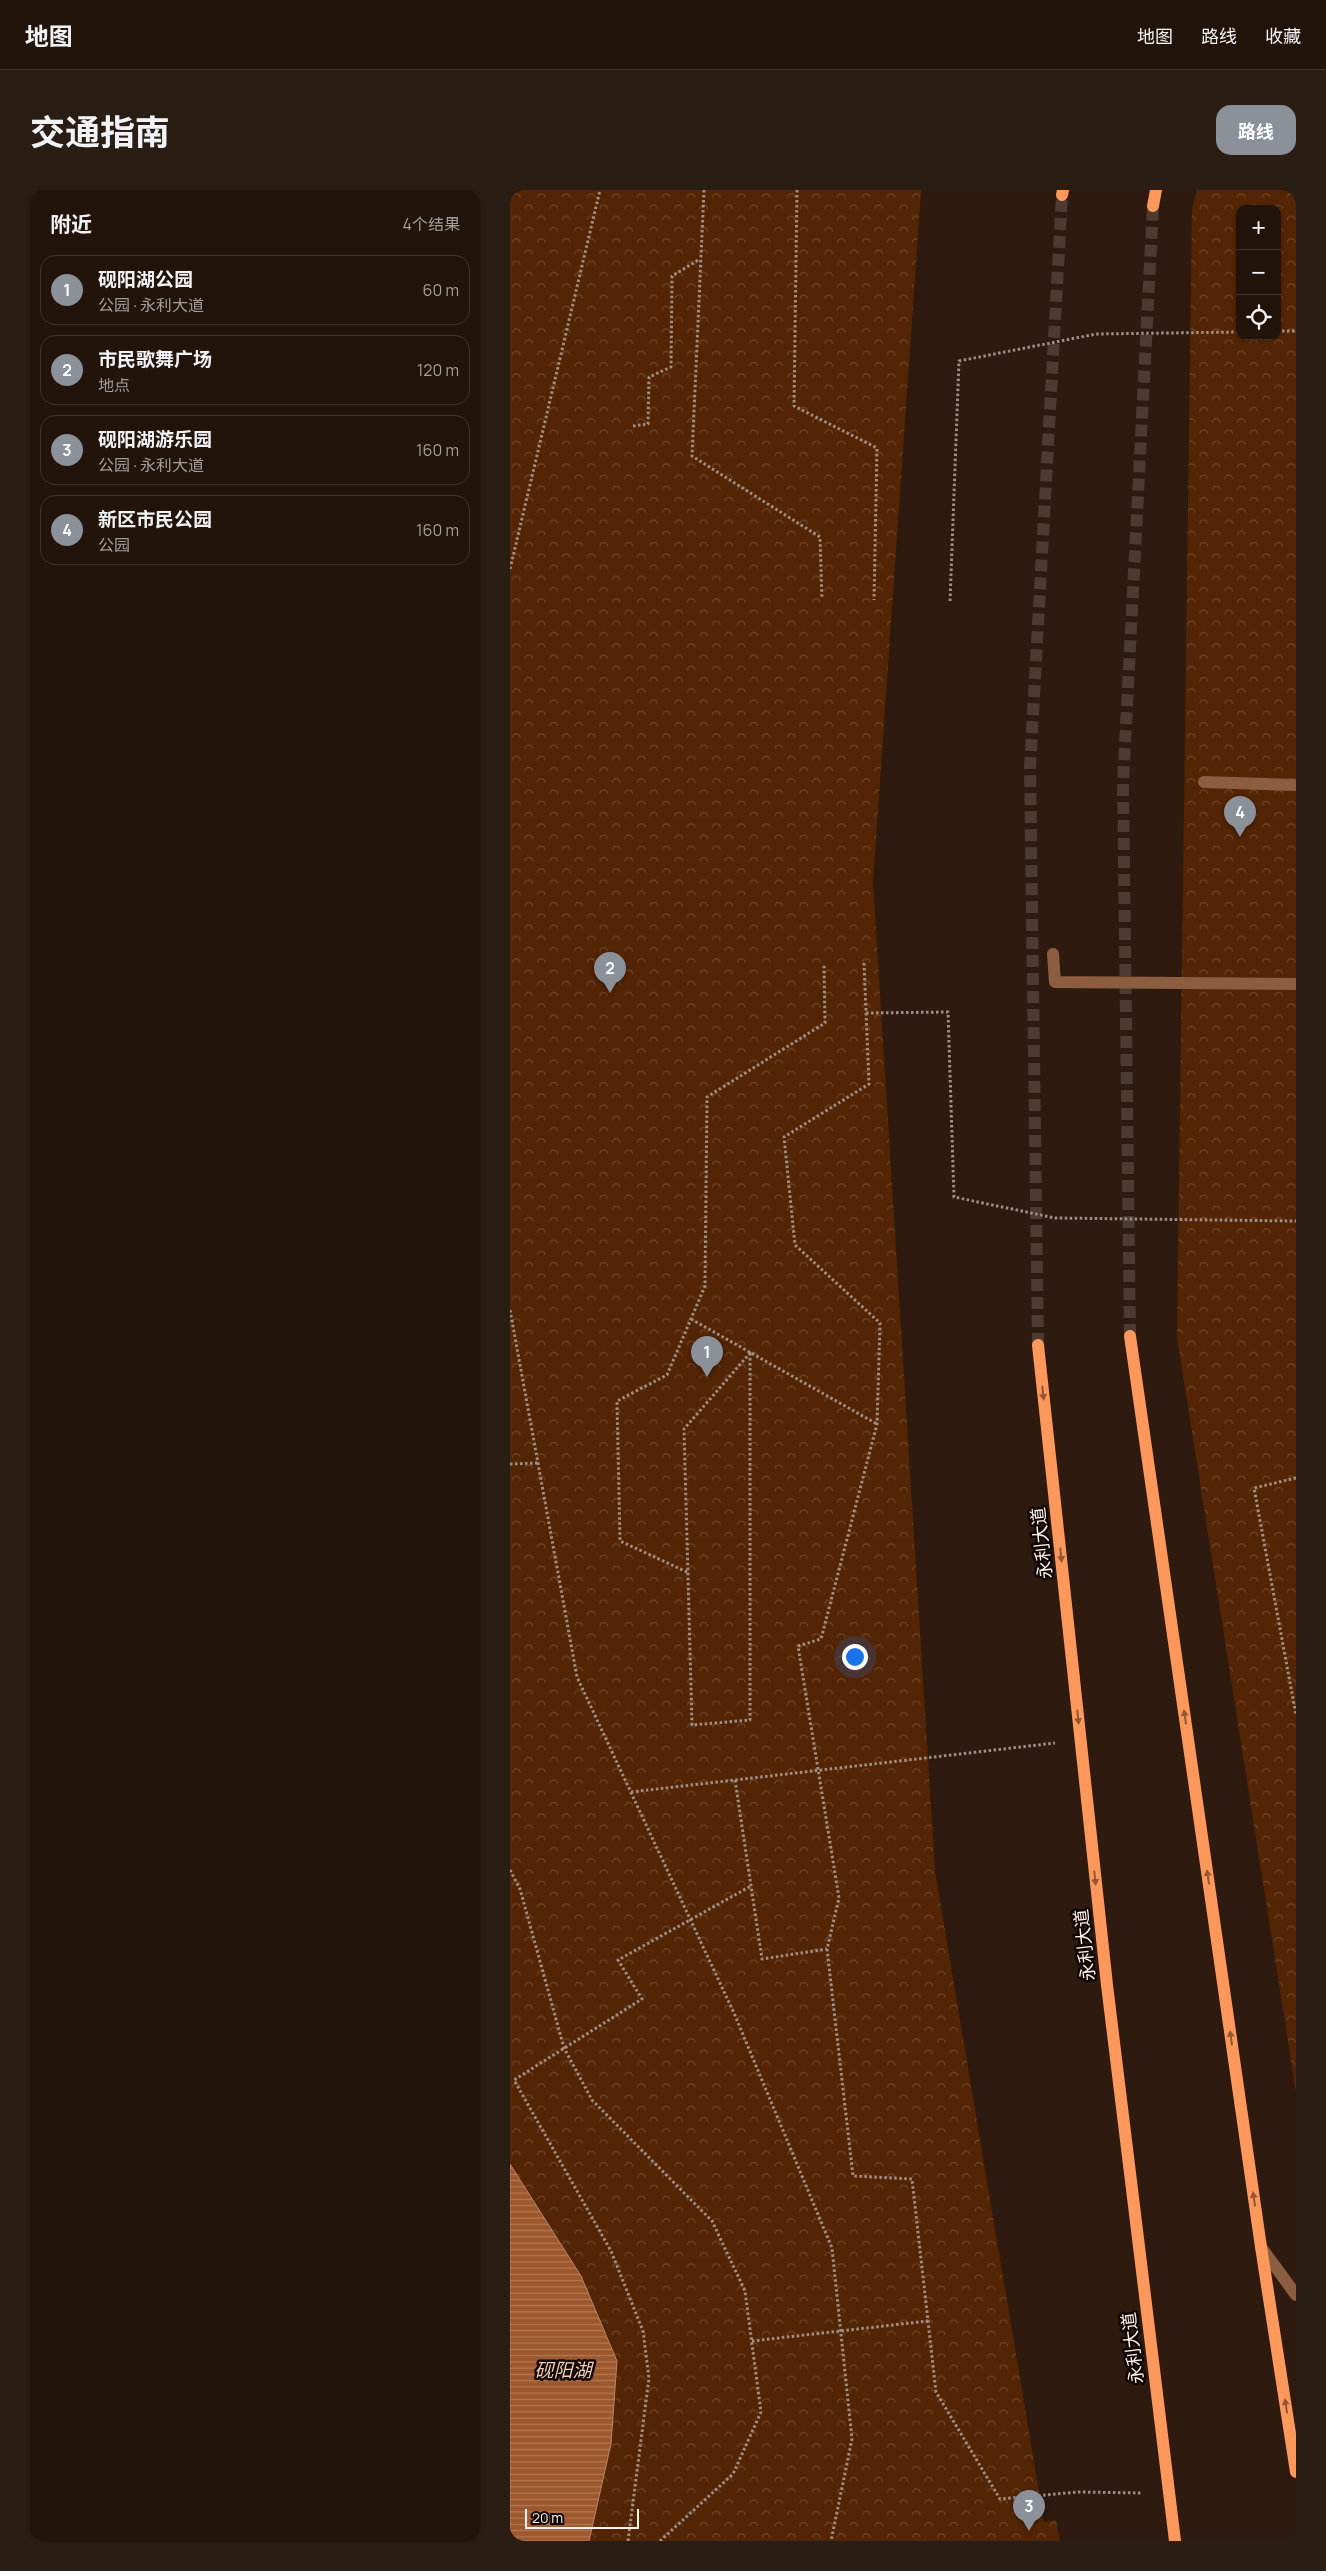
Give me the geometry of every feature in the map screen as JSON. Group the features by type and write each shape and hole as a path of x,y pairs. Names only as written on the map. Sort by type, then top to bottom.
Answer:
{"main road":[{"path":"1153,206 1156,190"},
{"path":"1130,1336 1261,2247 1296,2472"},
{"name":"永利大道","path":"1038,1345 1108,1995 1168,2494 1176,2541"}],"street":[{"path":"1204,782 1296,785"},
{"path":"1054,954 1055,982 1296,984"},
{"path":"1261,2247 1296,2296"}],"path":[{"path":"510,569 600,190"},
{"path":"704,190 692,456 820,537 822,599"},
{"path":"797,190 794,406 877,448 874,600"},
{"path":"633,426 648,424 649,377 671,367 672,276 701,259"},
{"path":"1281,331 1296,331"},
{"path":"950,601 959,361 1096,334 1236,332"},
{"path":"864,963 869,1084 784,1136 795,1245 880,1323 877,1424 821,1639 798,1646 839,1898 828,1949 853,2176 912,2179 936,2392 1000,2500 1078,2492 1168,2494"},
{"path":"688,1572 620,1541 617,1401 667,1375 705,1286 707,1097 825,1023 824,964"},
{"path":"866,1013 948,1012 954,1197 1055,1218 1296,1221"},
{"path":"510,1310 577,1677 734,2013 832,2248 852,2439 830,2541"},
{"path":"691,1319 877,1424"},
{"path":"750,1353 750,1720 692,1725 684,1429 750,1353"},
{"path":"510,1464 538,1463"},
{"path":"1296,1478 1254,1488 1296,1715"},
{"path":"631,1792 1080,1740"},
{"path":"735,1780 762,1959 828,1949"},
{"path":"510,1870 520,1889 564,2048 592,2100 712,2220 745,2290 761,2412 733,2474 660,2541"},
{"path":"628,2541 649,2378 643,2331 611,2251 514,2080 642,1999 618,1960 751,1886"},
{"path":"752,2340 928,2321"}],"green space":[{"path":"510,190 921,190 873,882 935,1871 1044,2522 1056,2520 1060,2541 510,2541"},
{"path":"1197,190 1296,190 1296,2092 1177,1337 1192,209"}],"water":[{"name":"砚阳湖","path":"510,2164 581,2276 617,2361 611,2444 589,2541 510,2541"}],"tunnel":[{"path":"1038,1345 1030,768 1062,195"},
{"path":"1130,1336 1123,783 1153,206"}],"place":[{"name":"新区市民公园","path":"1240,837"},
{"name":"市民歌舞广场","path":"610,993"},
{"name":"砚阳湖公园","path":"707,1377"},
{"name":"砚阳湖游乐园","path":"1029,2531"}]}
